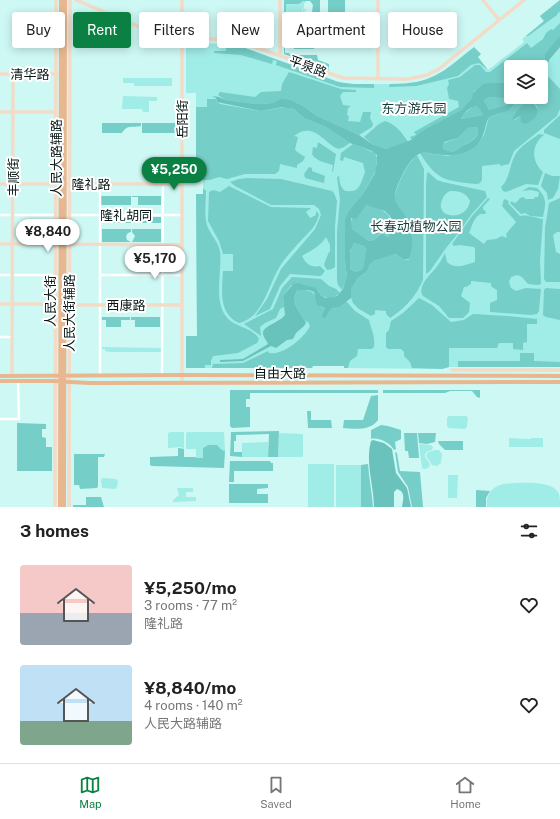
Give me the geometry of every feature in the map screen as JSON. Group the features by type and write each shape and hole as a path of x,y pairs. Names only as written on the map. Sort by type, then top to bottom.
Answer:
{"main road":[{"name":"人民大街","path":"61,0 58,74 63,184 58,244 62,376"},
{"name":"人民大街","path":"64,507 62,376 65,0"},
{"name":"自由大路","path":"0,376 560,376"},
{"name":"自由大路","path":"0,381 182,383 560,382"},
{"name":"人民大街","path":"60,507 62,382"}],"street":[{"name":"人民大路辅路","path":"56,0 58,74 56,112 63,184 56,215 58,244 56,304 62,376"},
{"name":"人民大街辅路","path":"69,507 62,376 69,305 70,215 63,184 70,0"},
{"name":"平泉路","path":"76,0 139,28"},
{"name":"岳阳街","path":"182,0 182,12"},
{"path":"280,0 280,56"},
{"path":"378,0 378,79"},
{"path":"483,0 499,20"},
{"name":"平泉路","path":"209,39 232,39 343,78 408,79 427,75 439,69 524,0"},
{"name":"岳阳街","path":"182,48 182,383"},
{"name":"清华路","path":"0,74 58,74"},
{"name":"丰顺街","path":"12,376 13,74"},
{"path":"0,112 56,112"},
{"name":"隆礼路","path":"0,184 182,184"},
{"path":"100,184 100,376"},
{"path":"162,375 163,184"},
{"path":"0,215 56,215"},
{"name":"隆礼胡同","path":"70,215 182,215"},
{"path":"0,244 58,244"},
{"path":"69,244 182,245"},
{"path":"0,275 56,275"},
{"path":"100,275 182,275"},
{"path":"0,304 56,304"},
{"name":"西康路","path":"69,305 182,305"},
{"path":"0,337 12,337"},
{"path":"452,370 560,370"},
{"path":"0,419 18,419 18,381"},
{"path":"55,507 62,382"}],"green space":[{"path":"284,0 320,0 320,12 312,12 313,5 310,1 303,1 299,4 286,4 286,12 284,12"},
{"path":"306,0 306,3 304,3 304,9 307,9 304,12 302,4 302,12 286,12 286,4 299,4"},
{"path":"328,0 345,0 345,12 328,12"},
{"name":"长春动植物公园","path":"560,0 560,367 449,367 442,369 344,368 344,366 313,366 312,368 186,368 186,336 197,336 196,194 203,194 203,175 196,175 196,93 186,93 186,48 209,48 209,43 217,44 217,48 245,48 342,83 408,84 428,79 444,71 471,49 488,70 524,42 522,39 544,21 540,16"},
{"path":"560,0 560,14 559,11 557,15 526,36 544,21 540,16"},
{"path":"560,23 560,36 545,60 505,60 527,43 531,48 543,39 546,33 551,29 553,30"},
{"path":"474,47 481,54 478,57 488,70 479,63 471,65 458,76 416,86 389,87 390,84 416,82 436,75 453,64"},
{"path":"226,48 245,48 338,82 374,84 374,88 340,87 276,65 277,61 273,60 272,64 241,55 214,53 214,51 226,51"},
{"path":"285,48 285,53 289,53 290,55 317,55 318,60 329,64 329,70 284,54"},
{"path":"294,48 314,48 314,49"},
{"path":"504,61 504,82 494,83 474,91 472,98 461,110 425,129 412,140 410,137 416,135 414,132 459,107 458,101 449,99 447,88 449,84 448,80 460,77 475,65 480,65 486,72 490,72"},
{"path":"289,72 341,89 356,90 356,92 343,92 340,96 343,105 351,106 348,108 348,121 360,122 363,112 371,112 370,118 373,124 372,127 359,135 317,116 291,100 282,98 273,103 257,104 225,100 218,95 220,92 255,97 261,92 281,91 282,84"},
{"path":"548,76 560,89 560,109 557,116 514,151 509,164 500,166 500,164 482,166 482,180 480,183 457,182 443,178 432,169 420,153 448,156 473,147 478,144 484,135 489,117 499,114 512,107 514,104 526,104 522,106 512,118 515,120 520,116 524,124 527,123 533,120 536,115 537,106 534,104 548,104"},
{"path":"123,78 172,78 172,86 134,86 134,83 123,83"},
{"path":"123,96 157,97 157,101 149,101 149,112 143,112 142,109 122,109"},
{"path":"490,97 504,98 504,104 507,104 489,110 484,100"},
{"path":"207,99 216,99 216,101 220,104 261,111 285,107 294,109 304,118 326,127 350,143 339,149 314,132 302,132 294,136 298,137 295,149 296,151 305,157 303,161 297,165 297,168 280,164 279,171 275,174 245,174 227,179 219,177 210,180 203,180 202,175 196,175 196,107 207,107"},
{"path":"474,106 480,109 483,115 461,119 462,115"},
{"path":"560,115 560,139 544,133 544,130"},
{"path":"385,121 398,129 408,142 386,149 372,144 364,137 379,124"},
{"path":"102,123 141,123 141,126 128,127 122,133 102,133"},
{"path":"142,123 177,123 177,133 142,133"},
{"path":"468,128 478,128 478,131 474,139 452,152 443,149 444,143 458,138"},
{"path":"539,134 544,135 537,143 534,153 536,163 543,172 538,185 526,184 506,192 503,191 501,187 508,176 515,155 523,146"},
{"path":"318,142 336,154 333,172 333,165 320,161 312,154 313,147 317,148"},
{"path":"353,144 375,153 377,158 376,170 363,194 349,210 345,218 345,261 347,276 342,290 338,285 337,280 337,232 340,200 337,177 339,176 341,185 345,191 353,191 360,186 365,172 363,163 344,157 343,161 340,160 341,153"},
{"path":"417,155 424,169 423,280 411,300 393,316 390,318 386,314 386,311 375,310 375,314 371,316 359,309 353,303 350,295 351,290 357,279 364,274 372,262 394,254 403,259 409,260 411,231 403,213 397,207 395,197 402,177 409,164"},
{"path":"309,167 312,168 312,171 325,176 324,183 305,178 304,174"},
{"path":"428,172 437,180 443,182 485,191 487,197 471,215 430,271 426,274 426,184","holes":["450,191 464,194 470,201 468,208 458,215 452,216 447,214 443,211 441,206 445,194"]},
{"path":"545,173 552,176 560,176 558,189 553,198 548,200 547,193 541,186"},
{"path":"248,178 281,179 332,191 337,201 335,227 335,267 327,270 324,265 330,251 330,245 326,237 318,246 302,256 309,265 320,266 325,271 322,275 290,274 280,286 270,309 255,316 267,299 281,269 315,229 321,215 319,209 314,205 271,205 230,182"},
{"path":"229,186 271,207 311,208 306,212 310,218 316,215 316,211 319,214 313,228 282,263 260,307 247,320 239,323 232,319 224,307 222,293 223,271 233,271 233,254 223,254 219,241 208,221 209,192 213,190 220,192"},
{"path":"529,187 537,188 543,194 545,204 543,217 530,216 525,213 521,214 510,203 512,201 514,203 517,202 520,198 524,197 525,199 534,199 535,197 538,197 539,192 531,190 522,191"},
{"path":"203,189 206,191 206,222 220,252 219,293 222,308 228,319 252,332 259,339 257,343 238,353 213,356 211,365 205,365 205,368 186,368 186,336 197,336 196,194 203,194"},
{"path":"101,196 131,196 131,205 101,205"},
{"path":"132,196 161,196 161,205 138,205 138,197"},
{"path":"488,198 490,199 483,207 486,212 485,214 480,214 476,218 469,233 484,244 487,240 496,239 502,236 507,238 506,234 516,222 502,206 504,199 509,201 508,203 520,216 543,219 540,261 541,284 528,284 522,277 517,275 511,277 509,282 511,288 516,291 526,288 541,289 539,311 537,314 531,315 490,312 490,303 497,300 497,290 491,286 491,283 471,281 471,284 464,287 461,296 470,303 469,312 463,318 449,318 439,306 423,296 421,292 423,283 438,265 445,253 447,262 453,266 460,266 475,262 474,247 459,245 454,246 452,244 472,216"},
{"path":"560,198 560,232 553,235 556,252 560,254 560,282 546,282 544,279 545,228 549,203"},
{"path":"366,205 378,208 388,214 392,224 392,230 389,236 387,237 381,233 374,240 369,241 352,229 351,221"},
{"path":"102,217 131,217 131,223 102,223"},
{"path":"132,217 161,217 161,223 132,223"},
{"path":"102,229 131,229 131,232 126,236 127,240 131,242 102,242"},
{"path":"132,229 161,229 161,242 132,242 135,236"},
{"path":"355,243 364,246 366,249 363,268 356,272 350,269 349,263 351,250 353,244"},
{"path":"292,277 321,279 340,293 334,297 328,298 322,296 318,290 308,286 302,284 291,285 283,296 284,307 280,309 276,318 260,327 261,336 244,324 273,309 282,288"},
{"path":"546,288 560,289 560,320 543,315 544,290"},
{"path":"298,290 308,290 313,293 321,307 325,308 321,317 325,319 331,309 336,308 346,301 355,311 369,320 374,336 374,347 372,349 358,349 357,356 350,361 348,368 344,368 344,366 313,366 312,368 212,368 213,364 243,363 268,351 269,353 280,352 298,341 310,326 308,322 305,321 296,306 295,298"},
{"path":"419,298 432,305 451,322 464,320 473,314 537,319 537,324 527,324 527,342 523,343 523,350 513,349 513,343 499,343 497,348 449,348 449,367 442,369 412,368 410,362 404,356 404,352 401,349 388,349 386,347 386,333 389,330 391,321 403,313"},
{"path":"102,317 130,317 130,320 121,320 121,327 106,327 106,320 102,320"},
{"path":"131,317 160,317 160,327 135,327 135,320 131,320"},
{"path":"102,347 161,348 161,352 110,352 105,351"},
{"path":"520,353 534,353 534,361 560,362 560,367 458,367 458,361 520,361"},
{"path":"230,390 378,390 378,393 250,393 250,399 246,399 246,407 250,407 250,427 232,428 230,426"},
{"path":"383,390 480,390 480,398 477,397 472,391 450,391 445,393 383,393"},
{"path":"378,395 378,420 375,424 367,428 343,428 344,420 363,420 371,396"},
{"path":"307,411 311,411 311,420 331,420 332,428 308,428"},
{"path":"449,416 466,416 468,418 467,427 465,429 448,428 447,418"},
{"path":"17,423 46,424 46,429 42,429 42,437 46,438 46,447 52,447 52,471 17,471"},
{"path":"381,425 401,430 401,439 395,442 396,449 394,450 384,441 371,439 371,430"},
{"path":"279,431 278,457 268,457 269,434 236,435 236,441 234,441 234,452 242,452 242,457 230,456 231,432"},
{"path":"184,432 184,449 181,447 168,448 168,433"},
{"path":"224,432 225,451 217,445 208,445 203,448 203,458 196,458 196,449 186,449 186,433"},
{"path":"279,433 303,434 303,457 278,457"},
{"path":"404,433 417,433 419,458 409,458 408,451 405,451"},
{"path":"418,433 436,433 435,442 427,444 419,443"},
{"path":"509,438 543,438 543,447 509,447"},
{"path":"438,441 463,441 463,450 445,450"},
{"path":"268,442 268,457 242,457 242,443"},
{"path":"419,444 431,445 433,447 432,450 425,454 425,457 430,464 429,467 425,469 422,468"},
{"path":"208,445 217,445 225,451 224,468 150,465 150,457 178,456 178,448 184,449 184,457 203,458 203,448"},
{"path":"439,450 442,454 441,463 437,466 432,465 426,456 428,452"},
{"path":"395,452 397,453 400,471 420,472 423,507 412,507 408,487 398,472"},
{"path":"74,454 105,454 104,457 98,457 97,488 80,489 79,485 74,485"},
{"path":"230,461 270,461 273,463 273,471 234,471 234,482 229,482"},
{"path":"308,464 334,464 334,507 308,507"},
{"path":"368,464 373,507 361,507 361,465"},
{"path":"336,465 361,465 361,507 336,507"},
{"path":"448,475 458,475 457,498 448,498"},
{"path":"102,478 116,479 118,481 117,487 115,489 102,488"},
{"path":"534,483 550,486 559,494 560,507 487,507 487,499 490,492 503,484"},
{"path":"229,484 268,484 268,488 257,489 257,494 268,494 268,503 229,503"},
{"path":"177,488 193,488 193,492 186,492 186,497 196,497 196,501 173,502 173,500 179,495"},
{"path":"476,490 490,491 486,498 486,507 476,507"},
{"path":"86,497 101,497 104,507 73,507 73,505 86,505"}],"shaded area":[{"path":"560,36 560,47 549,60 548,64 548,60 545,60 545,54"},
{"path":"504,82 504,98 490,97 484,100 489,110 507,104 514,104 507,111 489,117 480,142 472,149 462,153 445,155 421,153 415,156 403,173 395,193 395,201 410,227 412,249 409,259 403,259 395,254 374,261 370,264 366,272 357,279 351,290 351,298 339,307 331,309 325,319 321,317 325,308 317,305 314,292 309,290 298,290 295,303 298,311 306,323 296,333 293,339 287,340 276,348 271,346 243,361 220,362 220,360 243,359 268,344 263,333 266,328 285,315 283,296 293,284 298,283 316,288 325,298 337,296 343,289 347,276 345,261 345,218 349,210 363,194 375,173 377,155 372,151 350,143 326,127 304,118 294,109 282,107 261,111 217,102 216,98 212,96 225,100 257,104 273,103 282,98 291,100 317,116 359,135 372,144 386,149 411,140 425,129 461,110 472,98 473,93 483,84","holes":["476,106 480,109 483,115 461,119 469,109","468,128 478,128 478,131 474,139 452,152 443,149 444,142 458,138","366,205 385,211 390,216 392,223 389,236 387,237 382,233 374,240 369,241 352,229 351,218 356,219","354,243 364,246 366,249 363,268 360,271 356,272 350,269 350,251"]},
{"path":"524,104 533,104 537,108 538,112 532,121 524,124 521,122 520,116 513,120 512,118"},
{"path":"373,440 384,443 392,449 396,473 407,488 411,507 402,507 403,494 397,489 394,492 394,507 374,507 369,466 369,449 371,441"}],"park label":[{"name":"东方游乐园","path":"414,108"}]}
